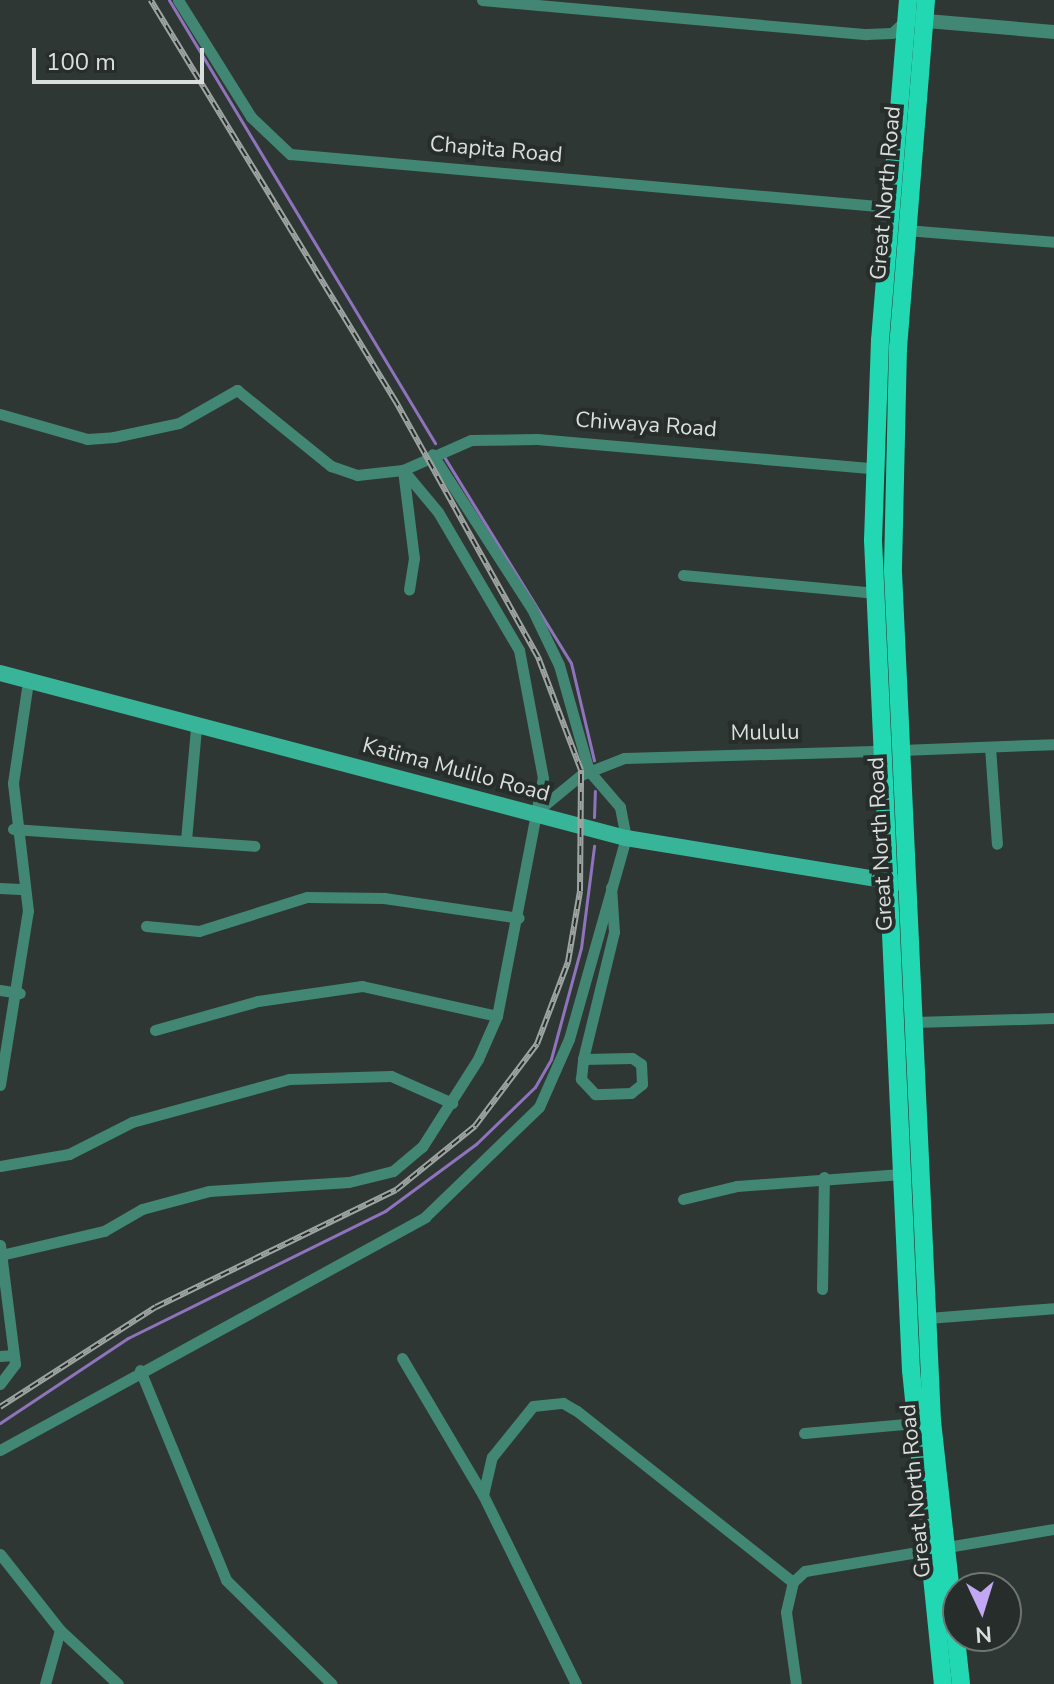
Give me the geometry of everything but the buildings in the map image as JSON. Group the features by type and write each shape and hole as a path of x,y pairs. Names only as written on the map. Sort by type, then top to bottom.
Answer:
{"main road":[{"name":"Great North Road","path":"908,0 915,20 906,230 883,469 901,750 896,883 902,1174 915,1423 934,1546 961,1684"},
{"name":"Great North Road","path":"926,0 915,20 889,207 883,469 876,593 882,751 914,1022 928,1318 934,1546 943,1684"},
{"name":"Katima Mulilo Road","path":"0,673 196,729 540,812 626,838 896,883"}],"street":[{"name":"Chapita Road","path":"178,0 251,117 290,154 889,207"},
{"path":"482,0 866,34 892,33 915,20 1054,32"},
{"path":"906,230 1054,242"},
{"path":"0,414 87,439 114,437 179,423 237,390 341,472 403,470"},
{"name":"Chiwaya Road","path":"403,470 432,454 471,440 537,439 883,469"},
{"path":"0,1450 140,1370 402,1233 452,1195 539,1107 569,1039 610,882 626,838 611,791 589,771 559,665 532,609 432,454"},
{"path":"403,470 414,558 409,590"},
{"path":"1,1255 104,1231 142,1209 226,1187 372,1179 422,1147 452,1103 497,1016 540,812 534,705 519,650 438,512 403,470"},
{"path":"683,575 876,593"},
{"path":"0,1085 20,993 28,911 20,889 13,829 28,681"},
{"path":"186,840 196,729"},
{"path":"901,750 1054,744"},
{"path":"990,747 997,844"},
{"name":"Mululu","path":"589,771 649,755 882,751"},
{"path":"540,812 589,771"},
{"path":"13,829 254,846"},
{"path":"583,1059 632,1058 641,1064 642,1084 631,1093 595,1094 581,1079 583,1059 614,932 610,882"},
{"path":"0,888 20,889"},
{"path":"146,926 199,931 307,897 384,898 519,918"},
{"path":"155,1030 258,1001 362,986 497,1016"},
{"path":"0,990 20,993"},
{"path":"914,1022 1054,1018"},
{"path":"0,1166 69,1154 132,1122 289,1079 391,1076 452,1103"},
{"path":"683,1199 824,1177 902,1174"},
{"path":"822,1289 824,1177"},
{"path":"0,1245 14,1371 0,1384"},
{"path":"928,1318 1054,1308"},
{"path":"0,1356 13,1355"},
{"path":"402,1358 483,1495 576,1684"},
{"path":"140,1370 226,1580 332,1684"},
{"path":"483,1495 488,1466 522,1412 563,1403 793,1582"},
{"path":"804,1433 915,1423"},
{"path":"796,1684 786,1612 793,1582 817,1565 1054,1529"},
{"path":"0,1554 60,1630 118,1684"},
{"path":"45,1684 60,1630"}],"waterway":[{"path":"169,0 435,443"},
{"path":"443,455 571,663 594,760"},
{"path":"594,817 595,791"},
{"path":"0,1423 128,1338 385,1211 476,1144 535,1087 551,1059 581,948 594,846"}],"railway":[{"path":"0,1407 156,1307 396,1190 475,1126 537,1044 568,962 580,891 581,770 538,657 396,402 151,0"}]}
